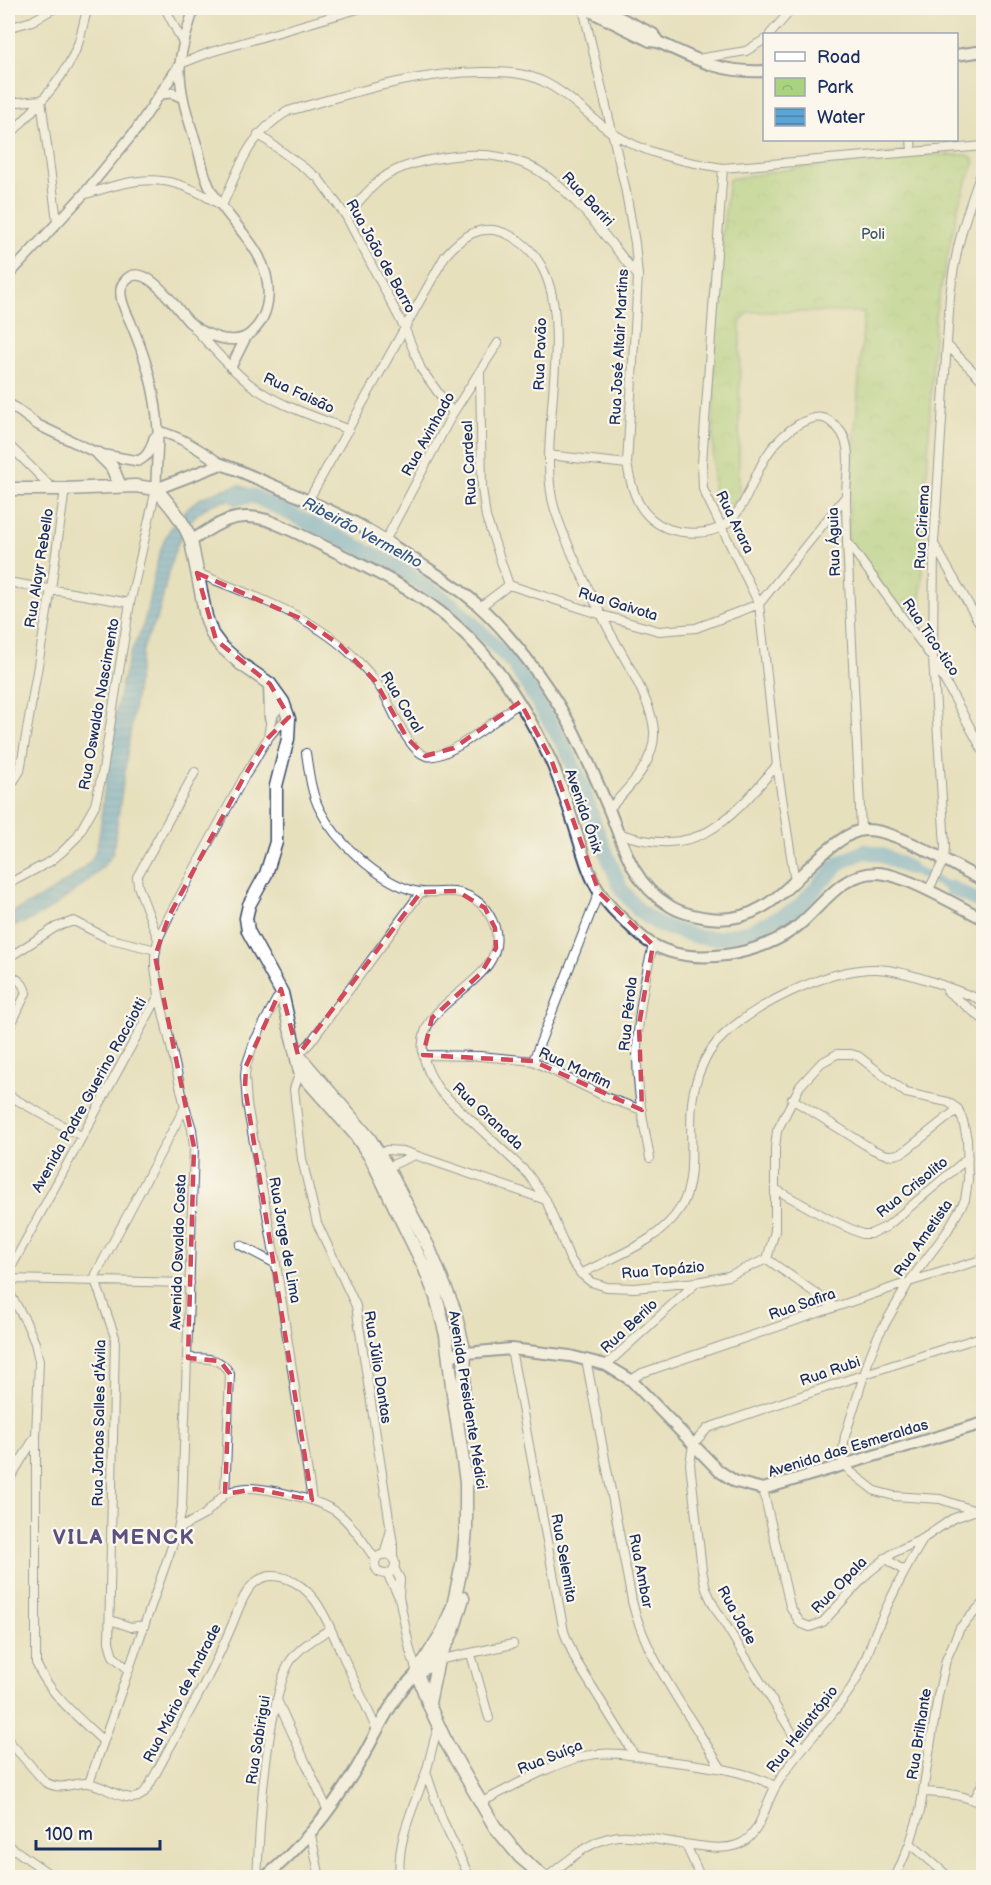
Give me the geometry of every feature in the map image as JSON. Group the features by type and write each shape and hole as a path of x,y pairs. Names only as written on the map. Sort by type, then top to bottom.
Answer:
{"main road":[{"path":"592,9 617,15 653,34 658,42 712,66 732,71 763,71"},
{"path":"958,55 984,51"},
{"path":"99,454 112,467 120,486"},
{"path":"8,489 120,486 156,489 221,464"},
{"name":"Avenida Ônix","path":"221,464 360,526 444,579 480,607 530,665 567,719 609,809 629,861 643,883 667,904 688,914 718,919 740,917 770,903 834,844 861,830"},
{"path":"156,489 173,510 189,536"},
{"name":"Avenida Ônix","path":"189,536 236,517 247,516 267,520 399,585 440,612 485,654 519,702 551,759 590,874 599,892 626,923 653,945 699,955 733,954 761,947 792,931 846,881 880,873 929,890 984,919"},
{"name":"Avenida Presidente Médici","path":"189,536 206,617 216,640 242,664 270,684 283,702 289,719 288,739 276,786 275,848 266,874 249,905 246,918 248,931 282,993 298,1055 300,1072 375,1155"},
{"path":"270,684 271,718"},
{"path":"861,830 890,834 984,881"},
{"name":"Avenida Presidente Médici","path":"298,1055 358,1123 429,1248 454,1308 465,1353 462,1418 471,1484 471,1537 461,1609 438,1660"},
{"name":"Avenida Presidente Médici","path":"383,1169 436,1297 446,1335 466,1481 466,1530 463,1560 453,1605 443,1631 417,1673"},
{"path":"436,1297 450,1311 456,1336 465,1353"},
{"name":"Avenida das Esmeraldas","path":"449,1362 452,1356 465,1353 511,1349 586,1359 606,1365 631,1380 727,1477 748,1487 763,1489 984,1423"},
{"path":"264,1878 311,1835 355,1770 399,1692 417,1673 438,1660"},
{"path":"429,1705 438,1660"},
{"path":"417,1673 447,1744 480,1803 506,1842 546,1878"}],"street":[{"path":"8,28 32,21 55,8"},
{"path":"8,137 41,100 66,66 77,46 88,8"},
{"path":"165,8 184,45"},
{"path":"194,8 180,64 183,98 206,179 222,206 260,256 267,276 268,299 264,314 260,324 245,339 231,367"},
{"path":"8,276 83,195 136,130 180,64 211,52 361,8"},
{"path":"771,33 793,8"},
{"name":"Rua José Altair Martins","path":"592,9 586,28 633,229 638,276 627,464 634,496 650,518 662,526 691,533 722,526"},
{"path":"697,60 707,56 746,51 763,41"},
{"path":"222,206 247,149 258,134 273,120 288,111 427,75 501,72 539,79 555,87 612,133 637,146 682,161 723,168 984,146"},
{"path":"160,94 172,93 183,98"},
{"path":"8,103 41,100"},
{"path":"41,100 57,221"},
{"name":"Rua João de Barro","path":"258,134 318,178 346,216 405,329 421,369 453,413"},
{"path":"911,141 912,151"},
{"name":"Rua Bariri","path":"346,216 377,183 392,172 431,160 466,156 498,156 524,163 552,180 569,195 638,276"},
{"name":"Rua Ciriema","path":"929,890 943,862 944,813 933,659 934,543 952,273 957,244 967,210 984,165"},
{"name":"Rua Arara","path":"723,168 702,463 704,489 759,604 777,765 795,882"},
{"path":"83,195 152,179 182,184 199,191 222,206"},
{"name":"Rua Pavão","path":"308,501 440,262 466,236 482,229 502,232 521,242 536,259 547,279 555,313 556,346 548,455 554,508 602,615 649,710 654,735 647,762 609,809"},
{"path":"156,489 158,431 154,390 148,365 122,302 124,281 135,276 149,279 190,323 217,337 245,339"},
{"name":"Rua Faisão","path":"190,323 253,387 349,430"},
{"name":"Rua Avinhado","path":"385,541 453,413 498,344"},
{"path":"947,345 984,382"},
{"name":"Rua Cardeal","path":"480,373 482,488 491,533 509,585"},
{"path":"8,403 38,424 99,454 138,461 143,459 148,452 158,431"},
{"name":"Rua Águia","path":"722,526 745,499 769,451 790,431 813,418 826,419 842,432 848,464 847,541 861,830"},
{"name":"Avenida Ônix","path":"158,431 173,434 189,442 221,464"},
{"path":"8,444 59,489"},
{"path":"548,455 627,464"},
{"name":"Rua Alayr Rebello","path":"8,790 20,771 51,589 59,489"},
{"name":"Rua Oswaldo Nascimento","path":"8,884 42,866 62,852 77,837 91,815 103,770 130,603 156,489"},
{"name":"Rua Gaivota","path":"509,585 659,631 680,631 717,622 759,604 846,496"},
{"name":"Rua Tico-tico","path":"847,541 933,659 984,753"},
{"path":"934,543 984,631"},
{"name":"Rua Coral","path":"198,573 272,604 324,631 357,659 375,681 407,738 423,755 436,755 454,748 519,702"},
{"path":"8,582 130,603"},
{"path":"480,607 509,585"},
{"name":"Avenida Osvaldo Costa","path":"267,739 271,718 283,702"},
{"name":"Avenida Osvaldo Costa","path":"89,1783 178,1529 184,1488 194,1147 192,1129 159,994 155,967 158,939 244,777 254,764 267,739 277,727 289,719"},
{"path":"306,753 312,790 320,811 336,835 356,855 387,878 404,887 421,892 457,891 475,900 485,908 492,919 497,940 494,956 487,967 432,1018 424,1036 423,1055"},
{"path":"618,833 638,839 662,842 679,841 704,833 735,813 777,765"},
{"path":"158,939 138,886 137,877 195,772"},
{"path":"298,1055 310,1043 421,892"},
{"path":"533,1061 599,892"},
{"path":"8,958 56,927 74,921 107,938 156,950"},
{"name":"Rua Pérola","path":"650,1158 638,1078 638,1034 644,981 653,945"},
{"path":"375,1155 394,1149 546,1200 566,1251 581,1274 661,1231 670,1223 683,1204 690,1179 691,1107 699,1073 706,1058 729,1030 756,1010 784,995 823,979 845,973 876,969 942,986 984,1001"},
{"path":"8,974 19,980 26,993 8,1031"},
{"path":"942,986 984,1020"},
{"name":"Rua Jorge de Lima","path":"282,993 254,1042 244,1076 276,1264 312,1500"},
{"name":"Avenida Padre Guerino Racciotti","path":"8,1273 159,994"},
{"path":"792,1099 885,1155 896,1155 905,1151 957,1109 948,1102 906,1093 864,1060 851,1054 829,1058 821,1063 805,1079 792,1099 776,1136 775,1231 767,1259 835,1306"},
{"name":"Rua Marfim","path":"423,1055 480,1056 533,1061 608,1098 642,1110"},
{"name":"Rua Granada","path":"423,1055 440,1091 521,1166 546,1200"},
{"name":"Rua Júlio Dantas","path":"300,1072 294,1089 302,1159 317,1222 356,1306 393,1544 394,1564 400,1579 399,1597 417,1673"},
{"path":"8,1095 81,1136"},
{"path":"95,1280 98,1268 185,1107"},
{"name":"Rua Ametista","path":"845,1465 842,1456 844,1436 878,1336 909,1282 946,1233 961,1208 967,1192 966,1129 957,1109"},
{"path":"383,1169 415,1155"},
{"name":"Rua Crisolito","path":"775,1189 854,1231 870,1234 886,1227 968,1158"},
{"path":"240,1245 276,1264"},
{"name":"Rua Topázio","path":"581,1274 599,1286 634,1288 697,1282 728,1276 767,1259"},
{"name":"Rua Safira","path":"631,1380 642,1372 835,1306 984,1259"},
{"path":"8,1279 190,1283"},
{"name":"Rua Jarbas Salles d'Ávila","path":"95,1280 115,1337 110,1650 113,1656 129,1670"},
{"name":"Rua Berilo","path":"606,1365 697,1282"},
{"path":"8,1290 27,1322 39,1361 36,1436 36,1663 42,1678 54,1693 103,1741"},
{"name":"Rua Rubi","path":"693,1444 708,1428 984,1336"},
{"name":"Rua Selemita","path":"511,1349 564,1632 579,1667 635,1756"},
{"path":"188,1358 220,1361 230,1374 225,1494"},
{"name":"Rua Ambar","path":"586,1359 639,1628 649,1649 721,1768"},
{"path":"8,1482 36,1436"},
{"name":"Rua Jade","path":"693,1444 690,1464 706,1589 714,1606 802,1749"},
{"path":"8,1458 19,1463"},
{"path":"845,1465 867,1486 883,1494 940,1499 973,1509"},
{"path":"178,1529 204,1515 225,1494 235,1489 255,1488 312,1500 329,1506 344,1518 376,1560 384,1555 394,1564 387,1574"},
{"name":"Rua Opala","path":"763,1489 788,1597 794,1614 803,1625 814,1627 823,1622 885,1558 924,1538"},
{"path":"924,1538 952,1519 973,1509 984,1507"},
{"name":"Rua Júlio Dantas","path":"384,1555 390,1532"},
{"name":"Rua Heliotrópio","path":"546,1878 593,1844 613,1836 725,1848 744,1842 755,1830 775,1786 855,1683 897,1583 924,1538"},
{"path":"885,1558 904,1571"},
{"name":"Rua Júlio Dantas","path":"376,1560 378,1571 387,1574 399,1597"},
{"name":"Rua Mário de Andrade","path":"89,1783 131,1798 144,1793 216,1664 242,1601 256,1582 273,1576 284,1577 303,1588 317,1603 377,1730"},
{"name":"Rua Brilhante","path":"895,1878 910,1843 923,1792 946,1660 960,1628 984,1602"},
{"path":"110,1620 131,1628 144,1625"},
{"name":"Rua Sabirigui","path":"257,1878 264,1777 277,1699 291,1660 306,1645 330,1629"},
{"path":"438,1660 513,1644"},
{"path":"471,1654 489,1718"},
{"path":"277,1699 328,1811"},
{"path":"400,1878 401,1844 439,1727"},
{"path":"8,1740 45,1782 58,1787 89,1783"},
{"path":"429,1759 447,1744"},
{"name":"Rua Suíça","path":"480,1803 572,1760 598,1753 721,1768 746,1774 775,1786"},
{"path":"426,1772 442,1819 471,1878"},
{"path":"974,1800 984,1780"},
{"path":"923,1792 960,1795 984,1806"},
{"path":"311,1835 320,1878"},
{"path":"910,1843 950,1878"},
{"path":"8,1845 55,1878"},
{"path":"686,1845 701,1878"}],"highlighted area":[{"path":"197,573 304,620 340,645 375,681 407,738 425,756 454,748 520,702 551,759 599,892 653,945 639,1025 642,1110 533,1061 423,1055 432,1018 481,973 496,948 495,928 485,908 457,891 421,892 298,1055 281,989 246,1066 245,1088 312,1500 255,1489 225,1494 230,1374 220,1361 188,1358 194,1147 155,956 169,916 244,777 267,739 289,717 270,684 216,640"}],"green space":[{"name":"Poli","path":"885,154 969,155 975,161 959,203 935,316 921,596 923,636 847,541 864,312 749,312 740,322 739,497 729,505 721,506 713,497 714,301 729,179"}],"water":[{"path":"239,485 252,490 254,496 247,501 224,501 206,508 192,520 182,535 174,554 159,613 146,641 140,665 113,853 87,882 61,902 26,922 8,927 8,913 52,891 91,860 99,838 117,706 130,655 144,622 166,536 179,517 193,503 219,490"}],"waterway":[{"name":"Ribeirão Vermelho","path":"236,498 254,496 397,566 454,606 514,664 565,747 582,784 594,823 621,889 639,911 659,925 698,937 718,938 752,930 796,909 840,863 865,851 882,855 909,868"},
{"name":"Ribeirão Vermelho","path":"909,868 951,888"},
{"name":"Ribeirão Vermelho","path":"951,888 984,904"}],"district":[{"name":"VILA MENCK","path":"124,1537"}]}
